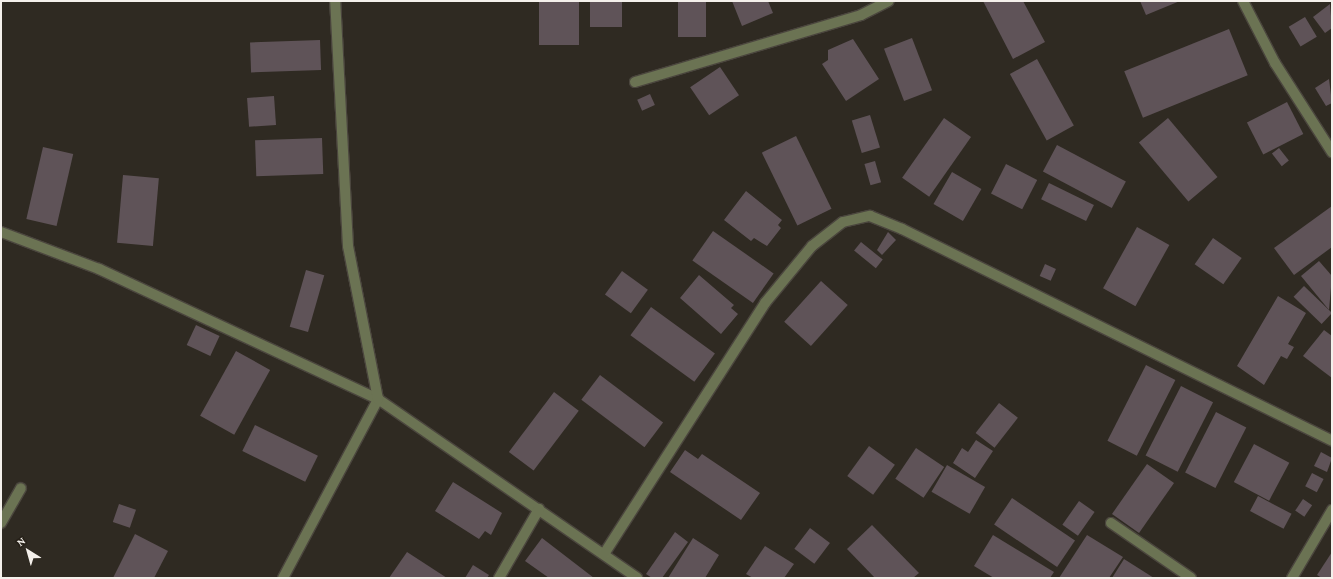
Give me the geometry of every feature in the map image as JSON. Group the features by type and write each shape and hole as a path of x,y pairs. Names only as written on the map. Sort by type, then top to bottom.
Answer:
{"street":[{"path":"283,578 378,399 348,246 334,1"},
{"path":"634,82 861,15 889,1"},
{"path":"1243,1 1274,63 1332,152"},
{"path":"604,554 765,303 812,246 843,222 870,216 909,232 1332,441"},
{"path":"1,232 99,269 378,399 637,578"},
{"path":"1,523 21,488"},
{"path":"499,578 539,509"},
{"path":"1292,578 1332,510"},
{"path":"1111,523 1191,578"}],"building":[{"path":"539,1 579,1 579,45 539,45"},
{"path":"590,1 622,1 622,27 590,27"},
{"path":"678,1 706,1 706,37 678,37"},
{"path":"732,1 768,1 773,13 742,26"},
{"path":"983,1 1023,1 1045,42 1013,59"},
{"path":"1140,1 1180,1 1146,15"},
{"path":"1330,4 1332,28 1325,33 1313,17"},
{"path":"1305,17 1317,37 1301,47 1289,27"},
{"path":"1229,29 1248,75 1143,118 1124,71"},
{"path":"912,38 932,90 904,101 884,49"},
{"path":"853,39 879,79 846,101 822,64 828,60 828,50"},
{"path":"320,40 321,70 251,72 250,42"},
{"path":"1037,59 1074,125 1047,141 1010,74"},
{"path":"720,67 739,95 709,115 690,87"},
{"path":"1329,79 1332,103 1326,106 1315,88"},
{"path":"650,94 655,105 642,111 637,100"},
{"path":"274,96 276,125 249,127 247,98"},
{"path":"1287,102 1303,134 1263,155 1247,122"},
{"path":"870,115 880,148 862,153 852,121"},
{"path":"944,118 971,137 929,197 902,178"},
{"path":"1168,118 1217,177 1188,201 1139,142"},
{"path":"796,136 832,209 797,225 762,153"},
{"path":"322,138 323,174 256,176 255,140"},
{"path":"1057,145 1126,182 1112,208 1043,171"},
{"path":"43,147 73,154 57,226 26,219"},
{"path":"1279,148 1289,161 1282,166 1272,154"},
{"path":"875,161 881,182 870,185 864,164"},
{"path":"1006,164 1037,180 1022,209 991,193"},
{"path":"952,172 981,189 963,221 934,204"},
{"path":"123,175 159,178 153,246 117,243"},
{"path":"1049,183 1094,205 1086,221 1041,199"},
{"path":"746,191 782,220 778,225 781,228 767,246 754,238 751,241 724,220"},
{"path":"1332,206 1332,247 1294,275 1274,248"},
{"path":"1137,227 1169,245 1135,306 1103,288"},
{"path":"713,231 774,273 753,303 692,260"},
{"path":"888,232 896,240 882,255 877,250"},
{"path":"1213,238 1242,258 1223,284 1195,264"},
{"path":"861,242 883,260 876,268 854,251"},
{"path":"1319,261 1332,276 1329,310 1301,276"},
{"path":"1045,264 1056,269 1051,281 1040,276"},
{"path":"306,270 324,275 308,332 290,327"},
{"path":"622,271 648,290 631,313 605,294"},
{"path":"699,275 734,305 731,308 738,314 721,334 680,298"},
{"path":"821,281 848,305 811,346 784,322"},
{"path":"1304,286 1332,313 1322,324 1294,297"},
{"path":"1278,296 1306,313 1288,344 1294,347 1287,359 1281,356 1264,385 1237,366"},
{"path":"651,307 715,353 694,382 630,335"},
{"path":"196,325 220,336 210,356 187,345"},
{"path":"1324,330 1332,336 1332,378 1303,356"},
{"path":"236,351 270,370 234,435 200,416"},
{"path":"1146,365 1175,380 1137,456 1107,441"},
{"path":"600,375 663,423 644,447 581,400"},
{"path":"1181,386 1213,402 1178,472 1146,455"},
{"path":"554,392 579,411 534,471 509,452"},
{"path":"999,403 1018,418 995,448 976,433"},
{"path":"1216,412 1246,427 1215,488 1185,473"},
{"path":"255,425 318,456 305,482 242,451"},
{"path":"976,440 993,451 975,478 953,463 962,448 968,452"},
{"path":"1254,444 1289,463 1269,501 1234,482"},
{"path":"869,446 895,465 873,495 847,476"},
{"path":"916,448 944,467 923,498 895,479"},
{"path":"685,450 698,459 702,454 760,493 741,520 670,472"},
{"path":"1321,452 1332,458 1327,472 1314,466"},
{"path":"1147,464 1174,483 1139,533 1112,514"},
{"path":"947,465 985,487 970,514 932,492"},
{"path":"1312,473 1324,479 1317,492 1305,486"},
{"path":"453,482 502,513 491,535 485,531 479,539 435,511"},
{"path":"1258,496 1292,514 1284,529 1250,511"},
{"path":"1012,498 1075,540 1057,567 994,525"},
{"path":"1303,499 1312,505 1304,517 1295,511"},
{"path":"1079,501 1095,512 1078,536 1062,525"},
{"path":"119,504 136,510 130,528 113,522"},
{"path":"872,525 919,573 913,578 875,578 847,549"},
{"path":"810,528 830,543 814,564 794,549"},
{"path":"675,532 688,542 662,578 652,578 646,574"},
{"path":"135,534 168,551 154,578 113,578"},
{"path":"993,535 1054,572 1050,578 994,578 974,566"},
{"path":"1087,535 1123,557 1109,578 1059,578"},
{"path":"542,538 594,578 549,578 525,561"},
{"path":"693,538 719,555 705,578 668,578"},
{"path":"765,546 794,564 784,578 753,578 746,574"},
{"path":"407,552 447,578 389,578"},
{"path":"1332,552 1332,578 1322,578 1317,575"},
{"path":"1124,559 1154,578 1112,578"},
{"path":"473,565 489,575 487,578 465,578"}]}
